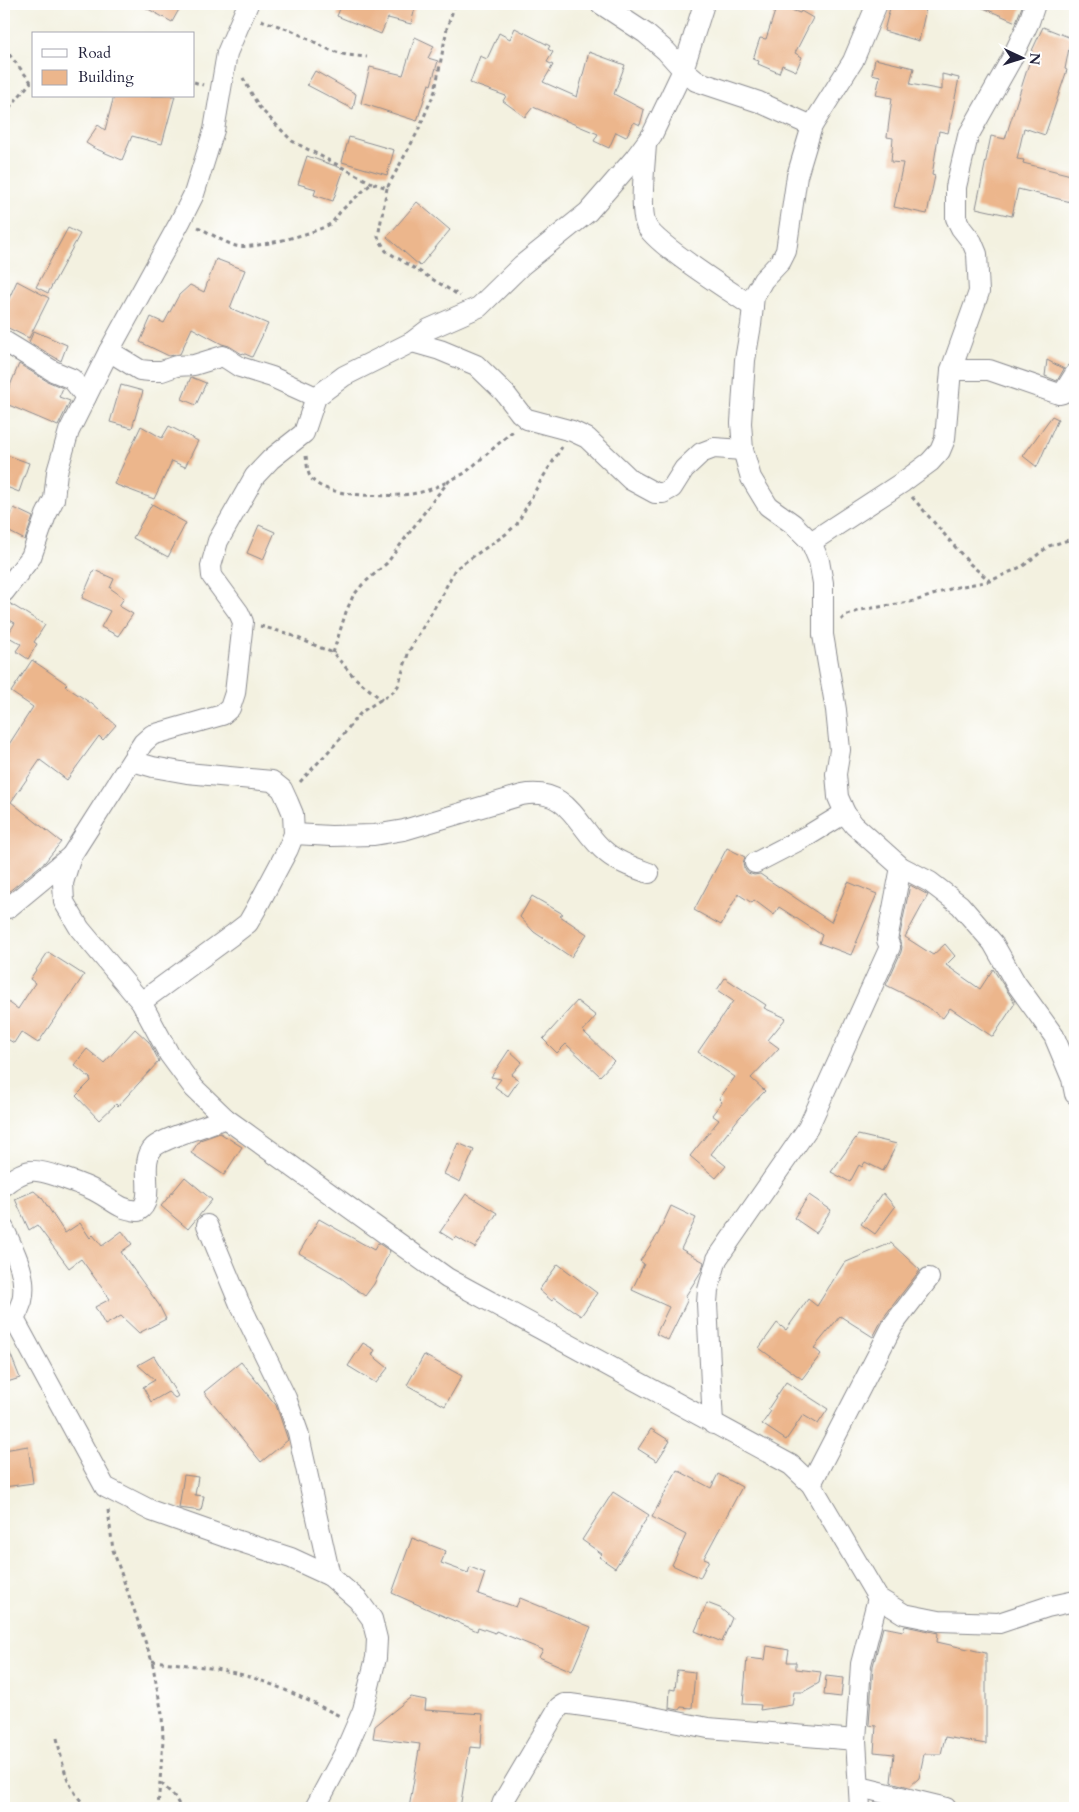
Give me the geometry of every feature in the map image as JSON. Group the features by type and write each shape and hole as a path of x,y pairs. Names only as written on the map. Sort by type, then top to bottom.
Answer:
{"street":[{"path":"602,4 666,51 696,81 753,99 812,126"},
{"path":"704,4 683,70 652,136 588,212 522,265 479,307 429,329 412,342 344,376 316,397 304,433 271,459 255,476 218,541 210,566 212,576 239,613 243,622 235,693 230,708 222,715 152,735 143,743 71,856 63,882 64,902 80,929 141,1002 169,1054 194,1088 225,1118 447,1278 791,1465 811,1484 878,1598 904,1614 939,1621 998,1623 1047,1607 1075,1602"},
{"path":"877,4 853,61 812,126 797,176 786,251 781,261 762,280 754,296 745,360 741,423 743,450 752,478 768,506 793,524 811,542 819,560 823,583 823,635 836,710 840,750 836,774 838,797 845,813 854,825 901,867 930,882 960,905 993,943 1015,982 1054,1036 1072,1079 1075,1094"},
{"path":"811,542 903,482 940,452 945,439 951,370 979,292 977,254 972,242 956,218 956,187 961,161 968,136 1011,60 1029,22 1035,4"},
{"path":"4,592 32,557 46,515 54,499 57,472 69,431 109,351 194,194 214,130 226,58 246,9"},
{"path":"646,144 643,209 646,226 661,242 753,307"},
{"path":"4,340 53,371 72,379 86,397"},
{"path":"412,342 440,350 476,365 504,392 527,419 572,431 586,438 631,480 655,493 663,493 672,488 684,469 701,453 714,448 743,450"},
{"path":"109,351 140,370 150,371 162,371 176,366 194,365 223,356 240,367 272,377 316,397"},
{"path":"951,370 989,370 1059,394 1063,392 1075,374"},
{"path":"132,761 187,773 260,779 272,782 282,789 288,802 293,814 294,834 288,849 248,923 141,1002"},
{"path":"294,834 331,836 374,835 404,830 522,795 533,794 554,798 562,802 572,810 593,839 608,854 649,873"},
{"path":"755,863 809,835 845,813"},
{"path":"4,908 8,908 71,856"},
{"path":"713,1424 707,1303 717,1259 808,1128 890,947 887,940 901,867"},
{"path":"4,1185 10,1180 32,1170 60,1177 96,1191 124,1210 138,1212 145,1204 148,1184 146,1166 153,1148 167,1140 225,1118"},
{"path":"207,1225 239,1302 286,1398 298,1432 330,1576"},
{"path":"4,1229 19,1264 23,1283 22,1301 9,1317 105,1487 152,1511 291,1558 330,1576 358,1600 372,1619 377,1639 376,1658 363,1710 344,1754 315,1808"},
{"path":"811,1484 893,1325 929,1278"},
{"path":"860,1808 856,1740 861,1664 878,1598"},
{"path":"501,1808 559,1707 564,1704 633,1713 708,1728 856,1740"},
{"path":"860,1787 946,1808"}],"path":[{"path":"455,4 447,28 435,91 417,133 386,188 378,237 386,251 479,307"},
{"path":"246,9 330,50 367,57"},
{"path":"4,48 32,81 4,114"},
{"path":"242,74 243,81 259,107 292,141 372,184 386,188"},
{"path":"182,219 236,246 246,248 302,235 332,223 339,214 372,184"},
{"path":"304,433 310,478 319,486 336,493 411,494 449,481 465,473 527,419"},
{"path":"288,802 302,780 341,738 355,719 363,711 393,692 398,686 409,651 443,593 454,569 506,534 517,524 540,482 572,431"},
{"path":"333,653 352,596 387,563 449,481"},
{"path":"903,482 916,502 957,550 990,581"},
{"path":"823,635 845,616 861,610 915,601 953,588 990,581 1023,566 1049,546 1075,538"},
{"path":"243,622 286,633 333,653 354,677 382,700"},
{"path":"105,1487 114,1550 152,1661 162,1714 163,1740 158,1808"},
{"path":"152,1661 189,1665 236,1674 268,1683 357,1724"},
{"path":"57,1738 66,1777 74,1794 87,1808"},
{"path":"161,1782 174,1796 181,1808"}],"building":[{"path":"139,4 182,4 172,22"},
{"path":"342,4 416,4 411,24 388,18 381,34 337,16"},
{"path":"891,4 927,4 919,41 884,31"},
{"path":"974,4 1023,4 1016,22"},
{"path":"777,5 800,13 801,11 813,18 795,53 802,57 796,71 782,65 779,73 758,64 759,61 753,59 760,38 766,39"},
{"path":"1043,27 1071,38 1065,69 1067,70 1045,135 1024,128 1017,159 1024,160 1023,163 1075,176 1075,203 1018,189 1012,216 976,208 991,136 1005,139 1031,57 1029,57"},
{"path":"515,28 550,46 548,49 553,52 547,62 553,65 543,82 577,97 589,52 625,65 614,94 644,110 640,125 634,122 626,137 616,132 609,148 594,141 598,134 533,107 525,117 503,101 506,96 470,83 480,56 487,59 499,33 510,39"},
{"path":"415,37 434,46 428,58 438,61 417,121 361,103 370,67 403,75"},
{"path":"875,59 914,68 910,84 942,90 942,74 959,78 948,133 939,131 932,175 935,176 927,214 894,207 903,163 891,162 893,138 887,137 892,98 876,95 880,76 872,74"},
{"path":"315,71 356,94 353,109 307,85"},
{"path":"113,98 174,98 162,144 132,136 122,160 86,143 98,125 105,130"},
{"path":"349,137 394,150 387,175 342,162"},
{"path":"307,156 344,169 333,201 314,195 316,189 298,184"},
{"path":"417,202 450,230 420,266 387,237"},
{"path":"68,228 80,234 48,293 36,287"},
{"path":"216,259 245,270 230,308 268,324 252,357 242,354 192,328 180,354 169,356 140,342 151,317 164,323 179,295 190,285 204,292"},
{"path":"17,281 49,298 29,338 4,326 4,309"},
{"path":"34,331 67,345 61,361 29,342"},
{"path":"1047,360 1064,369 1057,381 1045,376"},
{"path":"19,364 47,381 63,388 59,397 70,401 58,426 4,403 4,385 9,388"},
{"path":"191,377 206,383 196,405 182,399"},
{"path":"121,385 143,391 132,428 110,422"},
{"path":"1052,416 1058,419 1037,467 1023,456"},
{"path":"141,426 162,438 169,426 198,441 185,467 172,461 154,499 114,484"},
{"path":"4,454 29,463 19,492 4,486"},
{"path":"152,504 186,523 168,557 133,538"},
{"path":"14,508 33,517 25,540 4,529"},
{"path":"259,525 275,532 263,560 247,553"},
{"path":"94,570 114,579 110,588 124,598 119,606 133,614 118,636 101,627 110,611 82,598"},
{"path":"9,603 45,625 34,642 37,644 28,659 16,651 21,644 7,636 15,623 4,617 4,604"},
{"path":"32,660 67,684 65,686 92,704 116,725 103,740 99,736 67,780 40,760 11,802 61,842 45,862 7,893 4,891 4,752 33,707 11,692"},
{"path":"727,848 745,857 743,863 748,873 760,874 831,922 848,882 877,894 851,955 819,943 822,935 779,907 774,915 754,900 752,903 738,894 721,925 694,910"},
{"path":"910,885 928,895 905,937 933,955 945,944 955,956 946,965 980,989 993,969 1015,1003 993,1037 950,1008 943,1018 916,1000 886,985 901,952 902,947 899,939"},
{"path":"532,896 563,914 560,916 587,934 571,957 534,932 520,917"},
{"path":"48,952 84,975 38,1043 21,1032 14,1043 4,1037 4,999 18,1009 35,983 30,979"},
{"path":"725,978 766,1005 764,1008 786,1018 768,1040 779,1048 751,1078 765,1091 739,1118 711,1154 726,1166 716,1178 690,1156 719,1120 712,1115 722,1102 719,1099 735,1077 698,1052 733,1001 717,990"},
{"path":"577,1001 596,1016 583,1031 614,1061 600,1076 566,1044 557,1053 543,1039"},
{"path":"135,1029 149,1042 159,1061 118,1106 116,1104 99,1120 76,1096 91,1081 74,1065 87,1049 104,1063"},
{"path":"509,1050 522,1062 511,1075 519,1080 508,1096 495,1087 501,1079 491,1077"},
{"path":"220,1133 242,1147 224,1175 191,1153 200,1140"},
{"path":"858,1135 897,1144 883,1171 865,1162 862,1167 859,1165 850,1182 831,1172"},
{"path":"458,1143 474,1150 460,1182 444,1174"},
{"path":"185,1177 212,1200 188,1229 161,1206"},
{"path":"34,1191 42,1198 65,1233 80,1223 90,1238 93,1235 102,1246 122,1231 132,1244 121,1252 159,1305 166,1319 139,1333 121,1316 105,1325 95,1307 110,1299 81,1259 69,1268 37,1225 29,1230 15,1199"},
{"path":"883,1193 895,1207 875,1234 861,1224"},
{"path":"466,1194 497,1213 475,1248 456,1237 453,1240 440,1232"},
{"path":"809,1195 831,1210 816,1233 794,1218"},
{"path":"671,1206 696,1218 681,1249 704,1262 702,1270 685,1297 688,1299 668,1340 656,1334 669,1307 632,1290 644,1264 640,1261 658,1234"},
{"path":"319,1219 374,1250 378,1243 390,1251 374,1284 365,1296 340,1277 299,1253"},
{"path":"891,1243 920,1270 883,1318 873,1337 840,1316 814,1348 821,1354 802,1379 759,1348 777,1323 786,1330 808,1299 817,1306 844,1263"},
{"path":"558,1264 597,1293 581,1316 554,1297 552,1301 539,1290"},
{"path":"4,1338 20,1378 4,1383"},
{"path":"363,1343 375,1350 372,1355 388,1368 376,1383 348,1366"},
{"path":"424,1355 462,1376 445,1406 407,1385"},
{"path":"154,1356 178,1396 175,1398 168,1392 151,1402 143,1387 155,1380 138,1365"},
{"path":"241,1362 276,1405 288,1440 261,1462 204,1392"},
{"path":"786,1382 828,1409 818,1424 803,1415 786,1440 762,1424 771,1411 768,1409"},
{"path":"651,1429 670,1441 657,1461 638,1449"},
{"path":"28,1446 33,1483 4,1487 4,1450"},
{"path":"677,1470 711,1488 718,1474 742,1487 704,1558 709,1560 700,1578 672,1565 686,1535 652,1517"},
{"path":"184,1475 198,1477 195,1495 204,1496 201,1511 179,1508"},
{"path":"613,1492 649,1515 615,1568 599,1557 602,1554 582,1540"},
{"path":"412,1538 446,1551 441,1563 468,1573 470,1567 485,1573 478,1594 516,1607 520,1598 591,1627 572,1671 539,1657 543,1650 496,1631 495,1633 478,1627 477,1631 392,1593"},
{"path":"707,1603 720,1608 732,1618 722,1642 695,1631"},
{"path":"905,1626 938,1633 937,1642 986,1653 986,1744 945,1737 941,1754 924,1754 919,1778 909,1787 891,1782 894,1754 874,1752 876,1726 869,1725 873,1666 883,1627 903,1631"},
{"path":"767,1646 789,1650 787,1662 796,1662 796,1669 821,1672 819,1683 803,1692 794,1692 792,1705 760,1710 761,1705 743,1704 747,1658 765,1660"},
{"path":"677,1670 695,1672 692,1708 681,1707 679,1710 669,1708 670,1689 675,1690"},
{"path":"826,1676 843,1678 841,1697 824,1695"},
{"path":"411,1697 426,1700 425,1710 483,1714 481,1748 470,1747 460,1808 409,1808 420,1744 373,1738 375,1726"}]}
